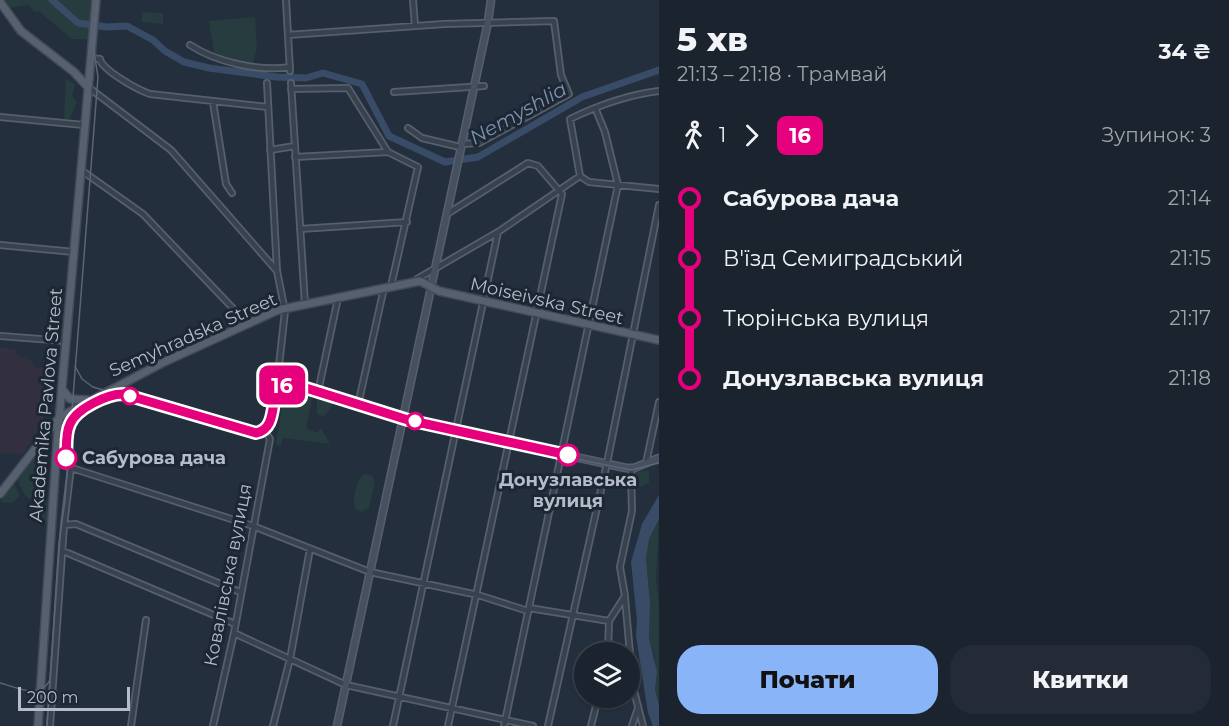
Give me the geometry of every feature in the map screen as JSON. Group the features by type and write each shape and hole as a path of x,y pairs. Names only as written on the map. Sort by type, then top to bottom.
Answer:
{"main road":[{"name":"Akademika Pavlova Street","path":"38,726 57,444 96,0"},
{"path":"337,726 491,0"},
{"path":"0,2 26,35 74,72 88,87"},
{"path":"415,280 422,281 430,287"},
{"name":"Semyhradska Street","path":"60,417 108,390 247,323 285,308 415,280"},
{"name":"Moiseivska Street","path":"430,287 484,302 659,340"},
{"path":"108,390 254,434 265,431 271,421 276,393 282,385 292,384 402,418 509,444 606,464 631,469 659,458"},
{"path":"62,389 73,400 90,400"},
{"path":"0,494 60,417"},
{"path":"42,440 50,437 57,444"}],"street":[{"path":"190,45 213,56 266,69 290,69 286,0"},
{"path":"413,0 415,26"},
{"path":"288,35 488,22 554,21 561,75 569,94 479,143 460,147 422,138 408,128"},
{"path":"90,58 100,60 103,68 142,91 213,102 268,107"},
{"path":"291,82 305,305"},
{"path":"267,83 277,271 285,308 278,375 282,385"},
{"path":"394,92 484,86"},
{"path":"88,87 171,150 277,271"},
{"path":"291,89 348,88 388,152"},
{"path":"659,91 603,103 596,110 570,119 580,176 589,182 659,189"},
{"path":"213,102 226,184 232,193"},
{"path":"505,723 618,185 605,132 596,110"},
{"path":"0,117 84,125"},
{"path":"270,150 295,146"},
{"path":"296,157 388,152 418,167 407,222 358,405"},
{"path":"447,214 528,163 538,166 559,190 562,197 448,726"},
{"path":"81,170 143,214 247,323"},
{"name":"Semyhradska Street","path":"415,280 434,272 498,232 580,176"},
{"path":"548,726 606,464 659,205"},
{"path":"300,229 407,222"},
{"path":"393,726 498,232"},
{"path":"0,245 74,252"},
{"path":"318,392 338,298"},
{"path":"0,336 66,341"},
{"path":"646,463 659,402"},
{"name":"Ковалівська вулиця","path":"213,726 236,624 240,592 270,439 265,431"},
{"path":"56,463 253,526 370,572 423,582 529,609 609,621"},
{"name":"Akademika Pavlova Street","path":"50,726 70,467"},
{"path":"629,642 620,567 632,511 631,469"},
{"path":"64,525 76,524 240,592"},
{"path":"273,726 290,659 310,549"},
{"path":"63,551 236,624"},
{"path":"608,642 609,621 625,596"},
{"path":"131,726 146,620"},
{"path":"234,633 345,685 452,708 505,723 533,726"},
{"path":"591,726 596,708"},
{"path":"632,726 638,708"},
{"path":"638,708 643,726"}],"shaded area":[{"path":"0,347 16,350 16,355 32,361 36,368 47,366 44,422 23,454 0,453"}],"green space":[{"path":"3,0 92,0 89,39 72,39 39,11 35,12 28,5 7,8"},
{"path":"142,12 163,13 163,24 142,22"},
{"path":"255,17 257,48 252,66 215,57 209,21"},
{"path":"66,79 75,84 72,96 77,102 70,118 64,120"},
{"path":"293,388 313,393 306,428 317,433 321,428 330,444 283,438 281,446 276,444 284,396"},
{"path":"317,397 334,403 324,417 317,414"},
{"path":"48,440 51,443 47,491 38,500 30,499 24,494 17,479"},
{"path":"649,470 649,482 641,487 634,485 635,472"},
{"path":"365,474 372,476 375,482 369,508 361,512 355,509 354,495 359,481"},
{"path":"13,482 20,495 13,503 0,502"},
{"path":"48,498 47,523 40,517 40,505"},
{"path":"659,519 656,580 659,605 659,705 655,689 655,658 649,638 650,603 646,558 649,539"}],"water":[{"path":"659,495 659,519 649,539 646,558 650,603 649,638 657,672 655,689 659,705 659,726 653,726 648,713 640,662 640,642 637,642 636,636 637,620 631,562 642,524"}],"waterway":[{"name":"Nemyshlia","path":"52,0 78,23 107,27 127,26 153,40 165,51 184,62 209,68 276,77 306,78 323,73 362,84 389,136 445,162 478,157 582,97 659,70"}],"tram line":[{"path":"47,726 59,543 65,500 98,77 93,45 97,0"},
{"path":"75,366 82,379 93,387 253,434 261,433 270,425 278,390 292,384 408,421 507,445 631,470 659,463"},
{"name":"16","path":"66,458 68,430 72,420 108,396 123,394 256,433 263,431 270,424 277,389 290,383 408,420 568,455"},
{"path":"70,424 92,404 120,394"},
{"path":"0,683 34,691 46,686 50,680"}],"place":[{"name":"Донузлавська вулиця","path":"568,455"},
{"name":"Сабурова дача","path":"66,458"}]}
